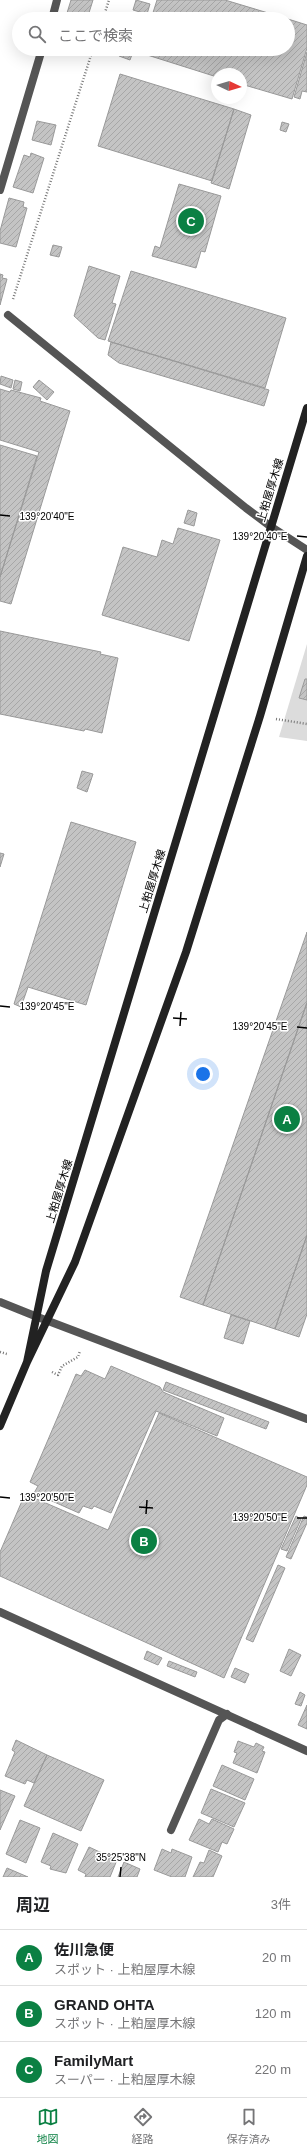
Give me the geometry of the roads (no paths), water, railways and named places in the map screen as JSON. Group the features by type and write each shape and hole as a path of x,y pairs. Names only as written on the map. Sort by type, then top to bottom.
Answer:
{"main road":[{"name":"上粕屋厚木線","path":"27,1362 35,1316 46,1271 270,526 307,408"},
{"name":"上粕屋厚木線","path":"0,1426 27,1362 75,1262 186,952 260,716 307,556"}],"street":[{"path":"54,12 57,0"},
{"path":"0,190 40,56"},
{"path":"8,315 270,526 307,550"},
{"path":"0,1302 307,1419"},
{"path":"0,1612 307,1751"},
{"path":"172,1830 219,1720 227,1714"}],"place":[{"name":"FamilyMart","path":"191,221"},
{"name":"佐川急便","path":"287,1119"},
{"name":"GRAND OHTA","path":"144,1541"}]}
